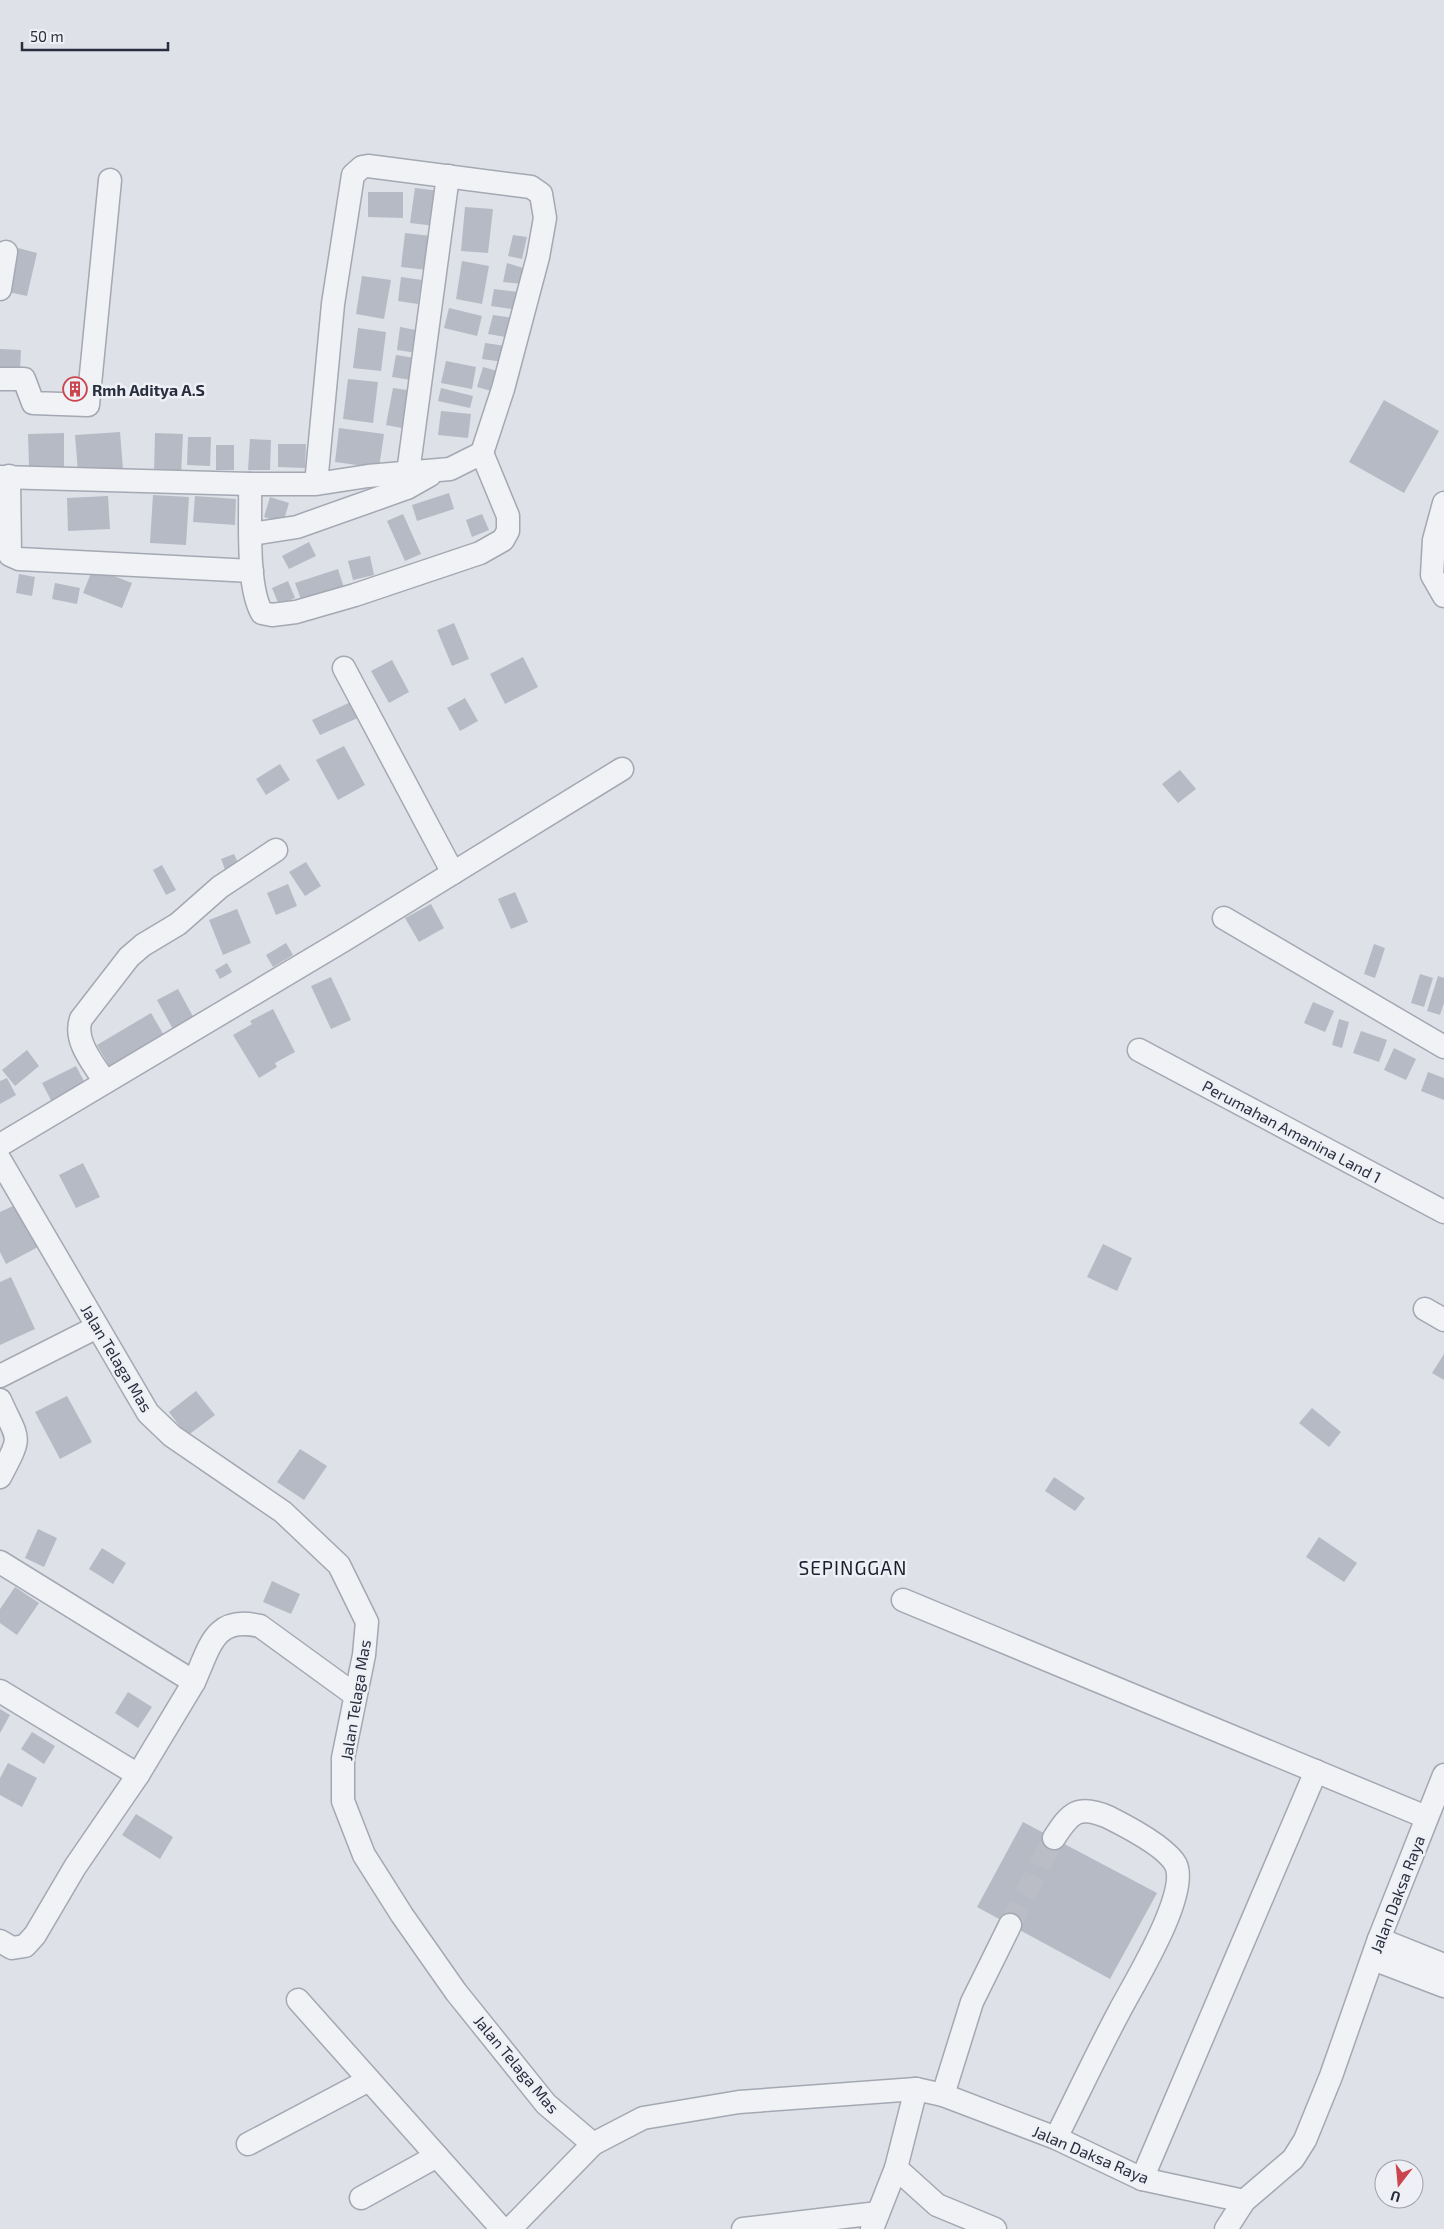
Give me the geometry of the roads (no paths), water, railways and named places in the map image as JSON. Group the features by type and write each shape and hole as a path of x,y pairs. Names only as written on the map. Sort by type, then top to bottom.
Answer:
{"street":[{"path":"250,484 252,571 256,603 262,613 272,615 296,612 355,595 480,553 503,540 508,531 508,516 482,453 503,389 538,257 545,218 542,194 531,187 368,166 362,167 353,175 333,304 316,484"},
{"path":"408,473 448,176"},
{"path":"0,378 24,379 33,403 88,405 110,180"},
{"path":"0,289 6,252"},
{"path":"252,571 19,559 10,555 4,477 316,484 408,473 435,472 450,469 482,453"},
{"path":"252,534 306,524 407,488 435,472"},
{"path":"1444,502 1434,540 1432,575 1444,596"},
{"path":"344,668 453,873"},
{"path":"0,1145 453,873 622,769"},
{"path":"105,1082 80,1039 78,1028 81,1019 136,951 178,924 220,887 276,850"},
{"path":"1224,918 1444,1047"},
{"name":"Perumahan Amanina Land 1","path":"1139,1050 1444,1212"},
{"name":"Jalan Telaga Mas","path":"0,1160 148,1414 172,1436 283,1512 339,1565 367,1622 364,1655 354,1695 343,1758 343,1801 364,1855 402,1915 456,1992 546,2104 593,2144"},
{"path":"0,1376 97,1327"},
{"path":"0,1400 14,1428 17,1440 0,1477"},
{"path":"0,1562 194,1682"},
{"path":"903,1600 1426,1817"},
{"path":"0,1941 12,1948 25,1946 36,1935 75,1867 138,1775 194,1682 215,1636 231,1623 245,1622 260,1626 354,1695"},
{"path":"0,1691 138,1775"},
{"path":"1142,2179 1316,1771"},
{"name":"Jalan Daksa Raya","path":"510,2229 593,2144 643,2118 739,2102 916,2089 943,2095 1056,2138 1142,2179 1244,2201 1293,2159 1305,2140 1331,2076 1426,1817 1444,1776"},
{"path":"1054,1838 1067,1818 1081,1810 1096,1812 1123,1824 1164,1852 1176,1866 1178,1882 1160,1935 1056,2138"},
{"path":"943,2095 972,2002 1010,1925"},
{"path":"1376,1949 1444,1965"},
{"path":"1376,1949 1444,1986"},
{"path":"298,2000 502,2229"},
{"path":"248,2144 369,2080"},
{"path":"743,2229 875,2221 896,2168 916,2089"},
{"path":"361,2198 437,2156"},
{"path":"896,2168 937,2205 995,2229"},
{"path":"1226,2229 1244,2201"}],"tunnel":[{"path":"1010,1925 1054,1838"}],"place":[{"name":"Rmh Aditya A.S","path":"75,389"}],"district":[{"name":"SEPINGGAN","path":"853,1567"}]}
